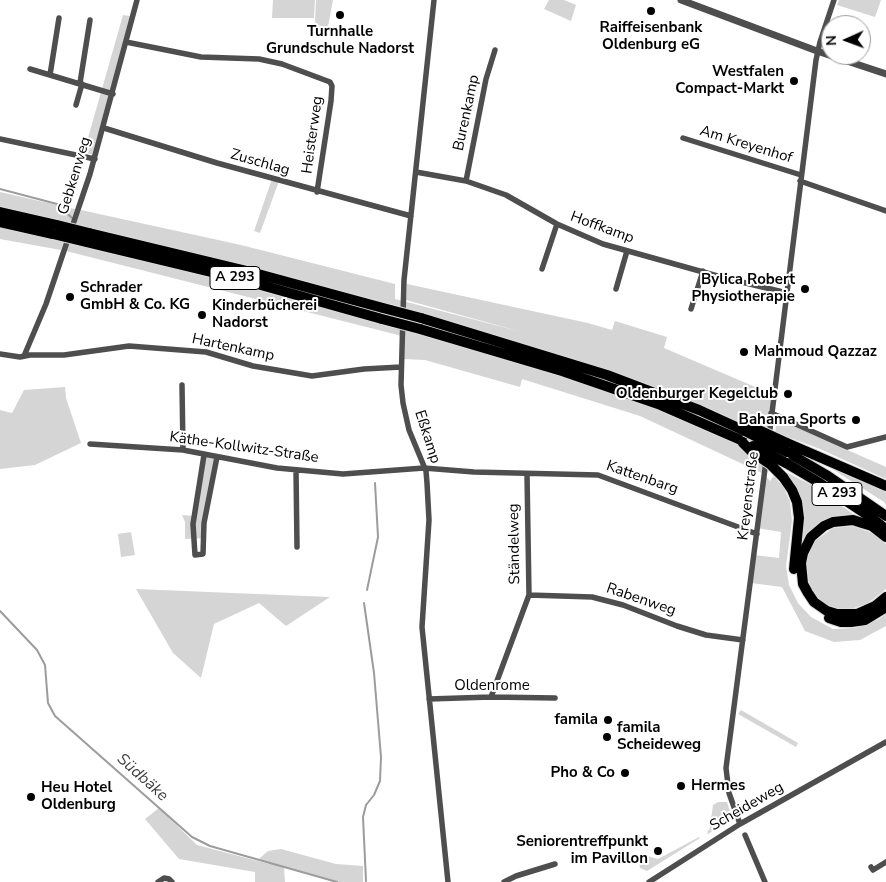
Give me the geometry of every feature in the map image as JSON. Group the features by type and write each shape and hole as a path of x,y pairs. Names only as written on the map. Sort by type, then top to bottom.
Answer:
{"highway":[{"name":"A 293","path":"0,212 87,237 248,271 383,313 420,329 562,371 743,436 787,448 886,516"},
{"name":"A 293","path":"0,222 55,229"},
{"name":"A 293","path":"383,313 421,318 607,375 698,410 818,482 872,518 886,530"},
{"path":"743,436 752,452 770,464 783,477 792,490 797,502 799,518 794,570 797,585 804,599 819,614 841,622 865,620 886,607"},
{"path":"787,448 886,486"},
{"path":"886,537 872,526 862,523 848,520 833,522 824,526 811,537 803,553 801,563 803,584 808,594 814,602 828,611 837,614 857,614 875,606 886,597"}],"street":[{"name":"Gebkenweg","path":"24,356 46,304 95,159 137,0"},
{"name":"Eßkamp","path":"434,0 403,292 401,367 403,403 409,430 428,483 429,511 422,627 448,882"},
{"path":"680,0 886,74"},
{"name":"Kreyenstraße","path":"740,824 729,793 726,768 818,51 834,0"},
{"path":"50,75 59,18"},
{"path":"76,105 90,20"},
{"name":"Heisterweg","path":"126,42 201,57 259,60 282,64 330,82 332,86 331,101 317,192"},
{"name":"Burenkamp","path":"466,181 486,79 495,50"},
{"path":"30,69 113,94"},
{"name":"Zuschlag","path":"104,128 317,192 411,216"},
{"name":"Am Kreyenhof","path":"683,138 801,178 886,211"},
{"path":"0,139 95,159"},
{"name":"Hoffkamp","path":"416,172 466,181 506,195 557,224 604,244 787,292"},
{"path":"542,269 557,224"},
{"path":"616,289 626,251"},
{"path":"691,309 703,271"},
{"name":"Hartenkamp","path":"0,354 24,356 64,354 129,346 206,352 253,366 312,376 364,369 401,367"},
{"path":"182,385 183,450"},
{"path":"772,413 848,447 886,437"},
{"name":"Käthe-Kollwitz-Straße","path":"90,444 183,450 296,470 343,474 424,468"},
{"path":"204,454 193,524 194,555 203,554 204,523 217,457"},
{"name":"Kattenbarg","path":"424,468 527,474 598,475 757,534"},
{"path":"296,470 297,547"},
{"name":"Ständelweg","path":"492,697 529,595 527,474"},
{"name":"Rabenweg","path":"529,595 592,597 623,605 676,626 706,635 743,640"},
{"name":"Oldenrome","path":"429,699 555,698"},
{"name":"Scheideweg","path":"649,882 740,824 886,744"},
{"path":"745,835 767,882"},
{"path":"873,870 886,862"},
{"path":"504,882 516,876 555,864"},
{"path":"158,882 164,878 172,882"}],"shaded area":[{"path":"273,0 315,0 314,18 272,18"},
{"path":"316,0 333,0 327,32 315,22"},
{"path":"549,0 564,0 576,5 571,21 544,9"},
{"path":"839,0 881,0 875,17 837,5"},
{"path":"123,15 130,16 93,155 84,152"},
{"path":"272,179 279,181 260,233 254,231"},
{"path":"0,192 75,209 61,250 0,239"},
{"path":"81,210 241,245 395,284 395,299 522,332 406,300 407,284 588,323 612,330 615,321 667,337 664,348 774,395 764,474 640,416 522,379 520,387 425,360 404,359 405,338 398,335 66,251"},
{"path":"65,387 66,398 81,443 35,465 0,469 0,410 12,413 24,390"},
{"path":"777,419 886,467 886,479 820,449 775,432"},
{"path":"204,455 217,457 203,538 185,539 185,522 182,515 194,516"},
{"path":"815,458 886,488 886,505 884,502"},
{"path":"788,473 813,486 859,518 822,522 810,531 799,547 803,507"},
{"path":"764,474 770,481 774,476 784,488 790,502 792,521 786,566 789,585 798,603 811,617 833,629 855,628 879,619 886,614 886,626 860,640 834,642 805,631 782,587 751,583 754,555 779,558 781,532 757,528"},
{"path":"853,526 872,533 886,544 886,589 868,603 846,611 828,609 813,596 805,578 806,556 815,541 833,528"},
{"path":"131,532 135,555 121,557 118,534"},
{"path":"136,589 330,597 286,626 259,603 214,624 201,678 173,653"},
{"path":"741,710 798,743 796,747 738,714"},
{"path":"718,802 727,802 732,818 708,834 713,805"},
{"path":"159,808 197,845 273,865 259,860 268,851 281,849 336,864 363,866 363,882 337,882 284,867 285,882 255,882 255,872 179,859 145,819"},
{"path":"699,837 647,871 640,868 638,857 640,854 658,859"}],"waterway":[{"path":"0,189 57,204 72,218"},
{"path":"367,590 378,537 375,483"},
{"path":"364,603 374,673 381,757 380,781 374,795 366,805 363,817 366,881"},
{"name":"Südbäke","path":"0,611 37,650 45,665 48,703 55,716 192,837 210,846 337,882"}],"place":[{"name":"Raiffeisenbank Oldenburg eG","path":"651,11"},
{"name":"Turnhalle Grundschule Nadorst","path":"340,15"},
{"name":"Westfalen Compact-Markt","path":"794,81"},
{"name":"Bylica Robert Physiotherapie","path":"805,289"},
{"name":"Schrader GmbH & Co. KG","path":"70,297"},
{"name":"Kinderbücherei Nadorst","path":"202,315"},
{"name":"Mahmoud Qazzaz","path":"744,352"},
{"name":"Oldenburger Kegelclub","path":"788,394"},
{"name":"Bahama Sports","path":"856,420"},
{"name":"famila","path":"608,720"},
{"name":"famila Scheideweg","path":"607,737"},
{"name":"Pho & Co","path":"625,773"},
{"name":"Hermes","path":"681,786"},
{"name":"Heu Hotel Oldenburg","path":"31,797"},
{"name":"Seniorentreffpunkt im Pavillon","path":"658,851"}]}
